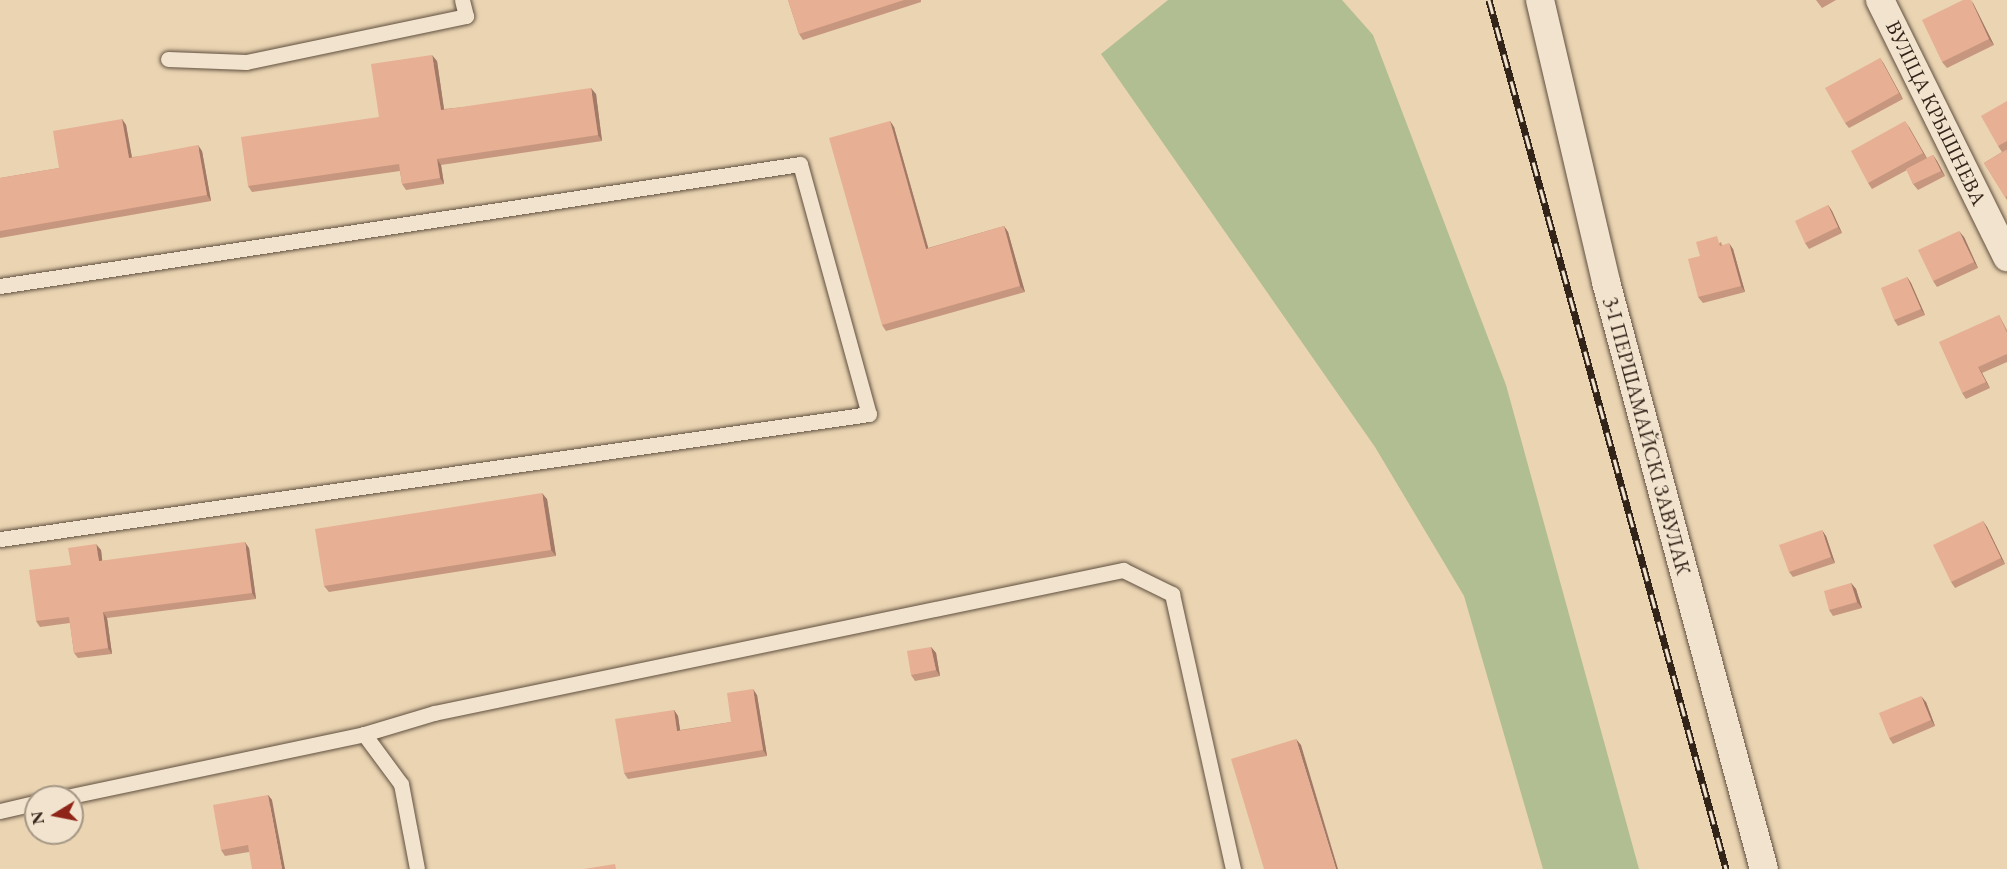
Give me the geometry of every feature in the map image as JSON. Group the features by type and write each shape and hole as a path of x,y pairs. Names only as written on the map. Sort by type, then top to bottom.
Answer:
{"street":[{"name":"3-І ПЕРШАМАЙСКІ ЗАВУЛАК","path":"1540,0 1606,282 1764,869"},
{"name":"ВУЛІЦА КРЫШНЕВА","path":"1880,0 2007,257"}],"lane":[{"path":"168,59 246,62 466,16 462,0"},
{"path":"0,286 800,164 869,414 0,539"},
{"path":"84,793 364,734 434,713 1123,570 1172,594 1233,869"},
{"path":"364,734 401,784 417,869"},
{"path":"0,811 24,806"}],"green space":[{"path":"1168,0 1342,0 1373,35 1506,385 1639,869 1543,869 1464,596 1375,447 1101,54"}],"building":[{"path":"788,0 904,0 799,34"},
{"path":"1963,0 1971,0 1989,39 1942,62 1922,20"},
{"path":"432,55 441,110 591,88 598,135 437,159 440,178 402,184 399,164 248,186 241,137 379,117 371,64"},
{"path":"1880,58 1899,93 1845,123 1825,88"},
{"path":"2007,101 2007,141 1998,146 1981,116"},
{"path":"122,119 129,158 198,145 207,195 0,231 0,178 59,168 53,131"},
{"path":"890,121 926,249 1004,226 1020,286 882,325 829,138"},
{"path":"1905,121 1923,153 1868,183 1851,151"},
{"path":"2006,150 2007,196 2005,197 1984,163"},
{"path":"1933,155 1941,171 1913,184 1906,169"},
{"path":"1828,205 1838,227 1805,243 1795,221"},
{"path":"1959,231 1974,262 1933,281 1918,250"},
{"path":"1717,236 1720,246 1729,243 1741,286 1698,297 1688,259 1700,256 1696,242"},
{"path":"1907,277 1921,309 1894,320 1881,288"},
{"path":"1999,315 2007,333 2007,354 1978,367 1986,382 1962,393 1939,342"},
{"path":"542,493 551,550 324,586 315,529"},
{"path":"1983,521 2001,558 1951,582 1933,545"},
{"path":"1822,530 1831,557 1789,572 1779,545"},
{"path":"245,542 252,593 103,612 108,648 74,653 69,617 36,621 29,570 71,565 68,548 96,544 99,561"},
{"path":"1851,583 1857,602 1829,610 1824,591"},
{"path":"931,647 936,670 911,675 907,651"},
{"path":"753,689 763,750 624,773 615,719 674,710 677,731 731,722 727,693"},
{"path":"1921,696 1931,720 1889,738 1879,713"},
{"path":"1296,739 1336,869 1264,869 1231,759"},
{"path":"268,795 282,869 252,869 248,845 221,850 213,805"},
{"path":"615,864 616,869 584,869"}],"railway":[{"path":"1489,0 1726,869"}]}
